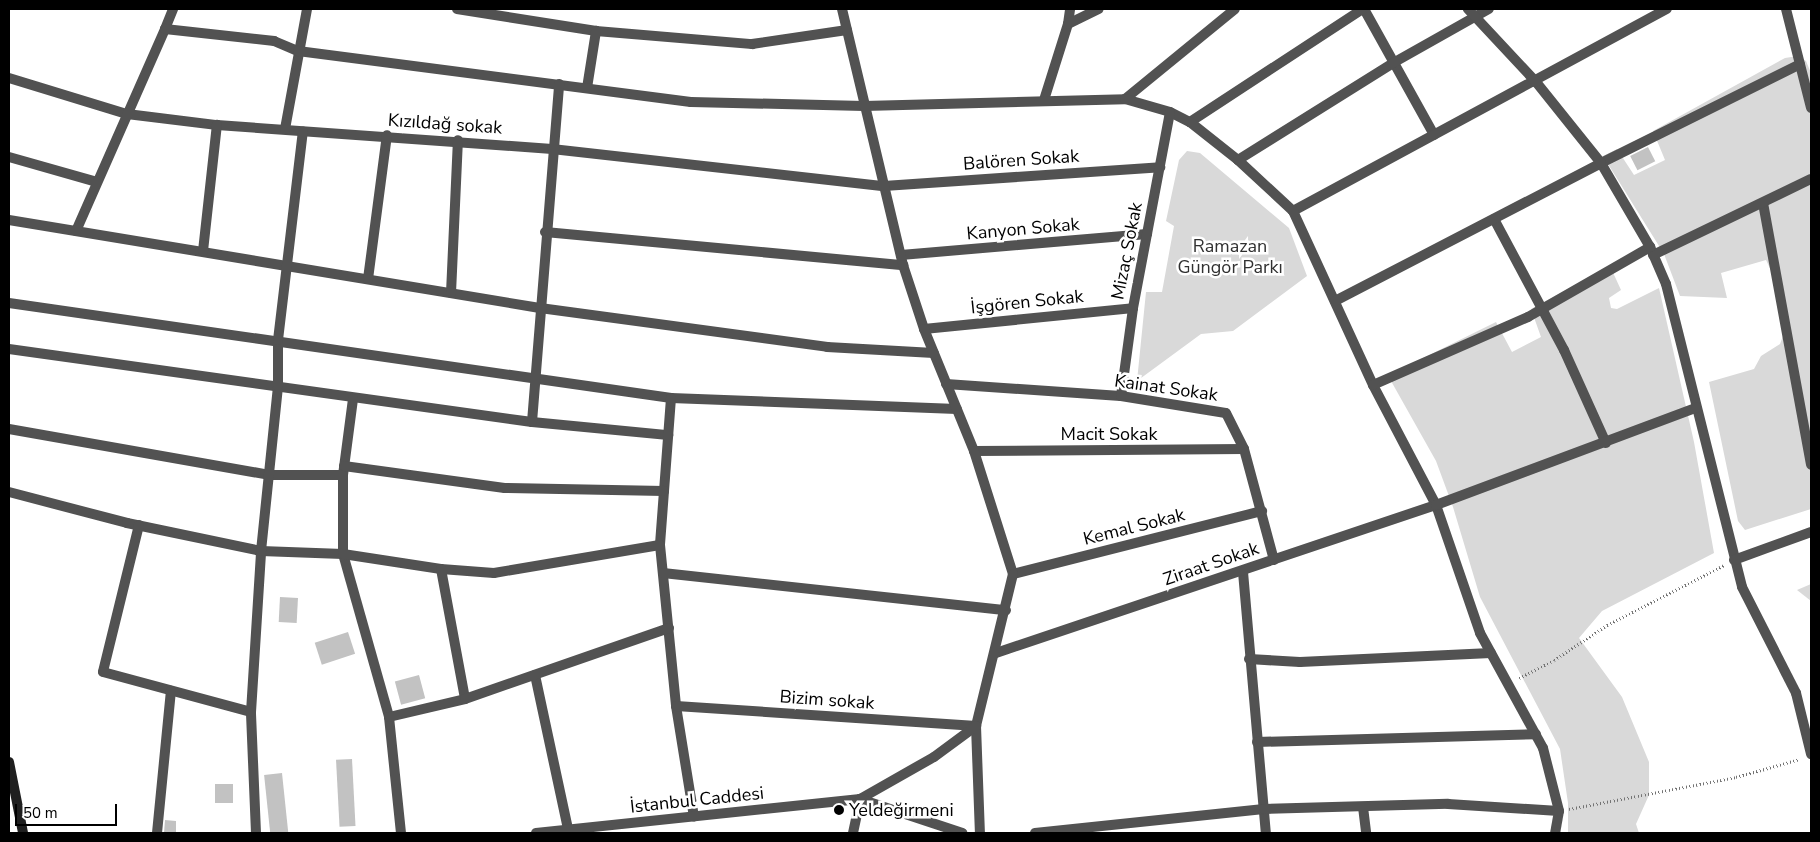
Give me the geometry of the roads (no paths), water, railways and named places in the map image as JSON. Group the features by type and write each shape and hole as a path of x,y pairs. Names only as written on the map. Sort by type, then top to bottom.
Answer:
{"main road":[{"path":"9,762 23,833"}],"street":[{"path":"76,231 173,9"},
{"path":"285,129 307,9"},
{"path":"457,9 596,31 752,44 847,30"},
{"path":"842,9 902,260 924,330 974,451 1013,574 996,653 976,726 980,833"},
{"path":"1044,100 1068,24 1070,9"},
{"path":"1068,24 1099,9"},
{"path":"1125,99 1235,9"},
{"path":"1190,122 1364,9 1434,135"},
{"path":"1238,160 1471,13 1489,9"},
{"path":"1293,211 1536,82 1666,9"},
{"path":"1786,9 1811,108"},
{"path":"1471,13 1536,82 1600,163 1652,251 1666,284 1742,587 1796,693 1806,756"},
{"path":"165,29 274,41 298,51 692,102 864,106 1125,99 1170,112 1190,122 1238,160 1293,211 1373,385 1436,505 1480,633 1543,748 1559,811 1555,833"},
{"path":"587,88 596,31"},
{"path":"1335,302 1600,163 1800,64"},
{"name":"Kızıldağ sokak","path":"9,78 127,114 303,131 458,140 884,186"},
{"path":"532,422 545,232 559,84"},
{"name":"Mizaç Sokak","path":"1121,396 1133,308 1170,112"},
{"path":"203,251 217,124"},
{"path":"256,833 251,712 261,551 278,386 278,340 303,131"},
{"path":"368,279 387,135"},
{"path":"451,293 458,140"},
{"path":"9,157 97,182"},
{"name":"Balören Sokak","path":"884,186 1160,167"},
{"path":"1373,385 1542,309 1652,251 1811,180"},
{"path":"1763,203 1811,465"},
{"path":"1494,218 1542,309 1606,443"},
{"path":"9,220 540,308 827,347 934,353"},
{"name":"Kanyon Sokak","path":"545,232 902,260 1146,234"},
{"path":"9,303 278,340 671,398 957,409"},
{"name":"İşgören Sokak","path":"924,330 1133,308"},
{"path":"9,349 278,386 354,399 532,422 668,435"},
{"name":"Kainat Sokak","path":"946,384 1121,396 1226,413 1244,449 1274,560"},
{"path":"671,398 660,545 676,706 694,817"},
{"path":"354,399 344,471 343,554 389,717 401,833"},
{"name":"Ziraat Sokak","path":"996,653 1242,572 1436,505 1696,408"},
{"path":"9,429 269,475 344,471 506,488 664,491"},
{"name":"Macit Sokak","path":"974,451 1244,449"},
{"path":"9,492 139,525 261,551 343,554 441,569 494,573 660,545"},
{"name":"Kemal Sokak","path":"1013,574 1262,511"},
{"path":"139,525 103,672 251,712"},
{"path":"1734,560 1811,532"},
{"path":"441,569 465,699"},
{"path":"1242,572 1266,833"},
{"path":"663,573 1006,610"},
{"path":"389,717 465,699 669,628"},
{"path":"1249,659 1300,662 1491,653"},
{"path":"535,675 568,832"},
{"path":"157,833 171,691"},
{"name":"Bizim sokak","path":"676,706 976,726"},
{"path":"853,833 860,799 934,757 976,726"},
{"path":"1257,742 1536,734"},
{"path":"860,799 962,833"},
{"name":"İstanbul Caddesi","path":"536,833 568,832 860,799"},
{"path":"1035,833 1098,830 1264,809 1448,804 1559,811"},
{"path":"1363,806 1366,833"}],"place":[{"name":"Yeldeğirmeni","path":"839,810"}],"park label":[{"name":"Ramazan Güngör Parkı","path":"1230,257"}]}
